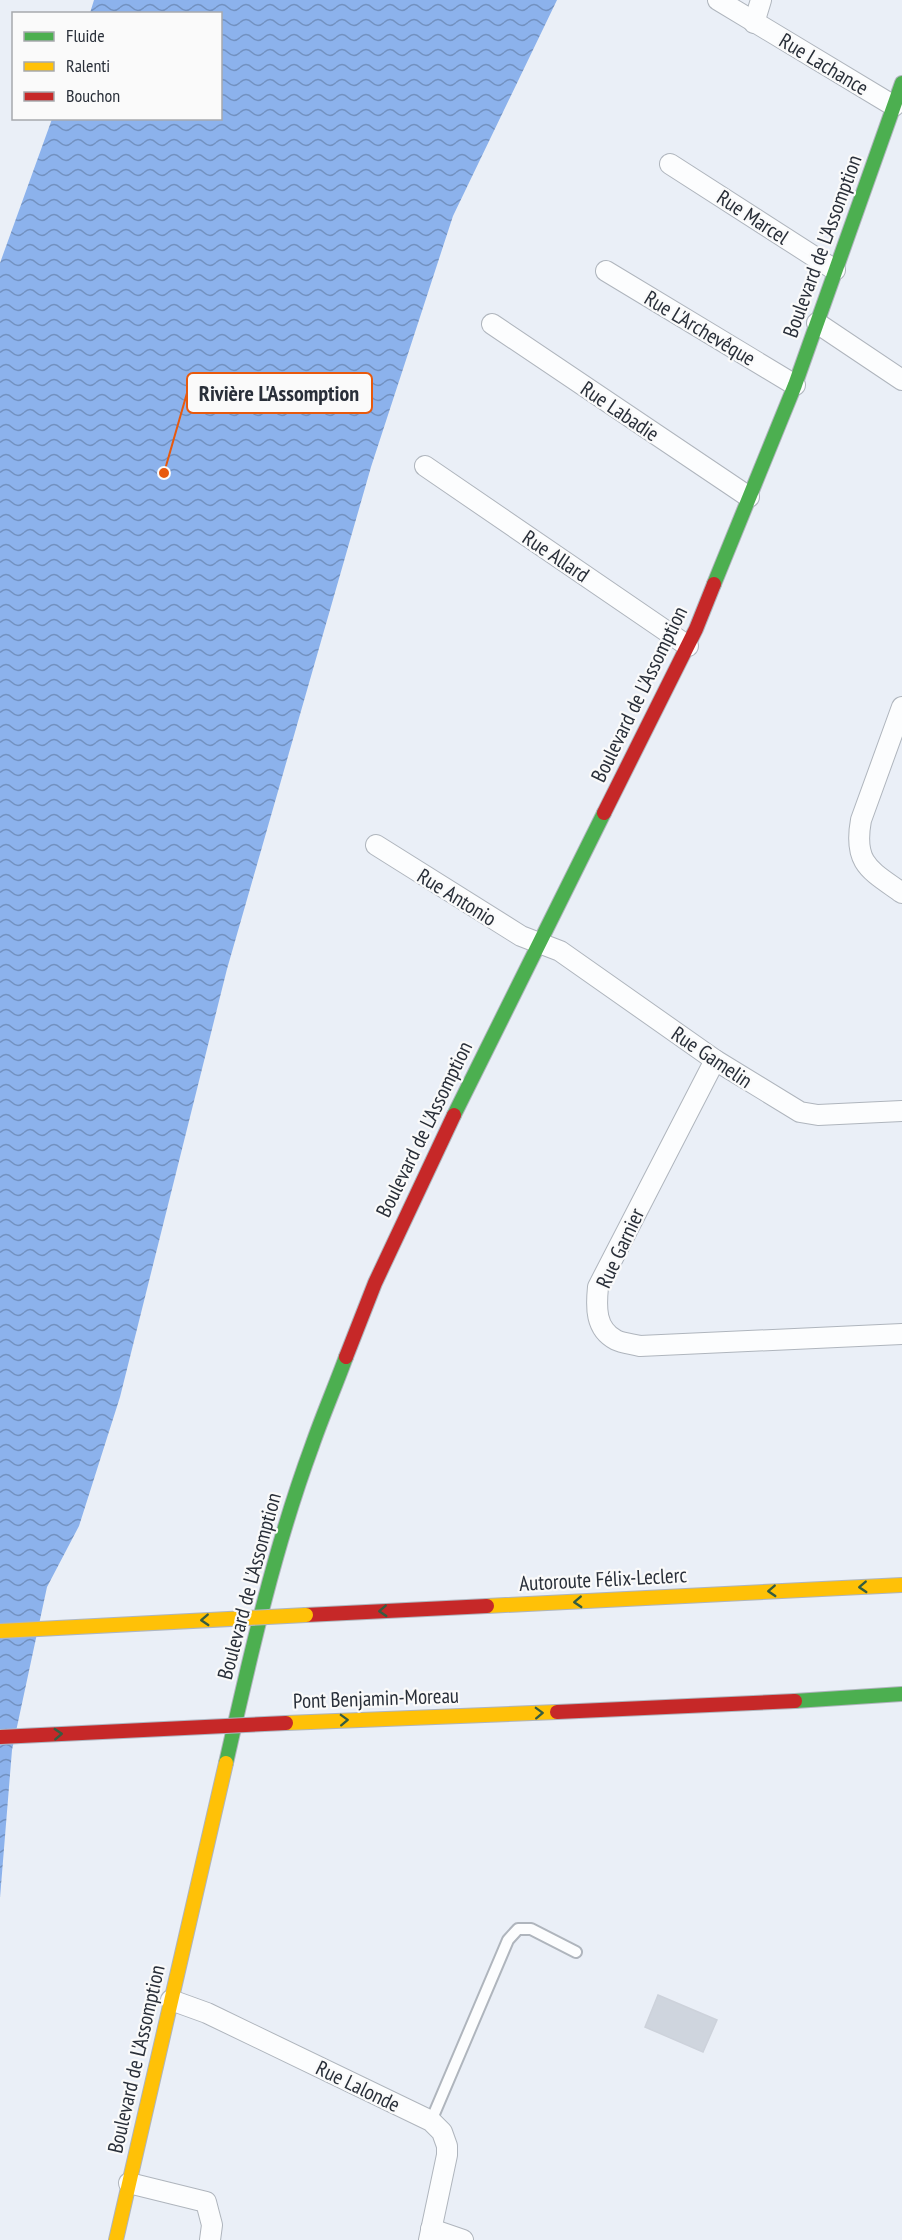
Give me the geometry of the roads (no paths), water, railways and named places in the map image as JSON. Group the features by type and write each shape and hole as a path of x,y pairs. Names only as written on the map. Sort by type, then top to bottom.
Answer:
{"main road":[{"name":"Boulevard de L'Assomption","path":"116,2240 258,1625 311,1448 350,1342 401,1223 688,646 795,385 835,270 893,135 894,106 902,83"},
{"name":"Autoroute Félix-Leclerc","path":"0,1631 900,1585"},
{"path":"754,1704 902,1694"},
{"path":"754,1704 902,1704"},
{"name":"Pont Benjamin-Moreau","path":"0,1737 754,1704"}],"street":[{"name":"Rue Lachance","path":"718,0 894,106"},
{"name":"Rue Lachance","path":"754,23 761,0"},
{"name":"Rue Marcel","path":"670,165 835,270"},
{"name":"Rue L'Archevêque","path":"606,271 795,385"},
{"path":"817,322 902,380"},
{"name":"Rue Labadie","path":"492,324 749,497"},
{"name":"Rue Allard","path":"425,466 688,646"},
{"path":"902,707 861,820 858,837 859,850 867,867 902,893"},
{"name":"Rue Antonio","path":"376,845 500,924 540,944"},
{"name":"Rue Gamelin","path":"540,944 560,951 715,1060 800,1112 818,1115 902,1111"},
{"name":"Rue Garnier","path":"715,1060 598,1287 596,1310 600,1324 615,1340 640,1346 902,1334"},
{"name":"Rue Lalonde","path":"171,2000 207,2013 431,2121"},
{"path":"431,2121 442,2132 447,2146 447,2155 430,2235 463,2240"},
{"path":"129,2183 206,2202 212,2225 210,2240"}],"lane":[{"path":"431,2121 508,1940 518,1929 531,1929 576,1952"}],"water":[{"path":"94,0 557,0 453,216 371,467 227,969 120,1397 79,1526 47,1587 12,1750 0,1898 0,263 52,120 222,120 222,12 90,12"}],"place":[{"name":"Rivière L'Assomption","path":"164,473"}]}
